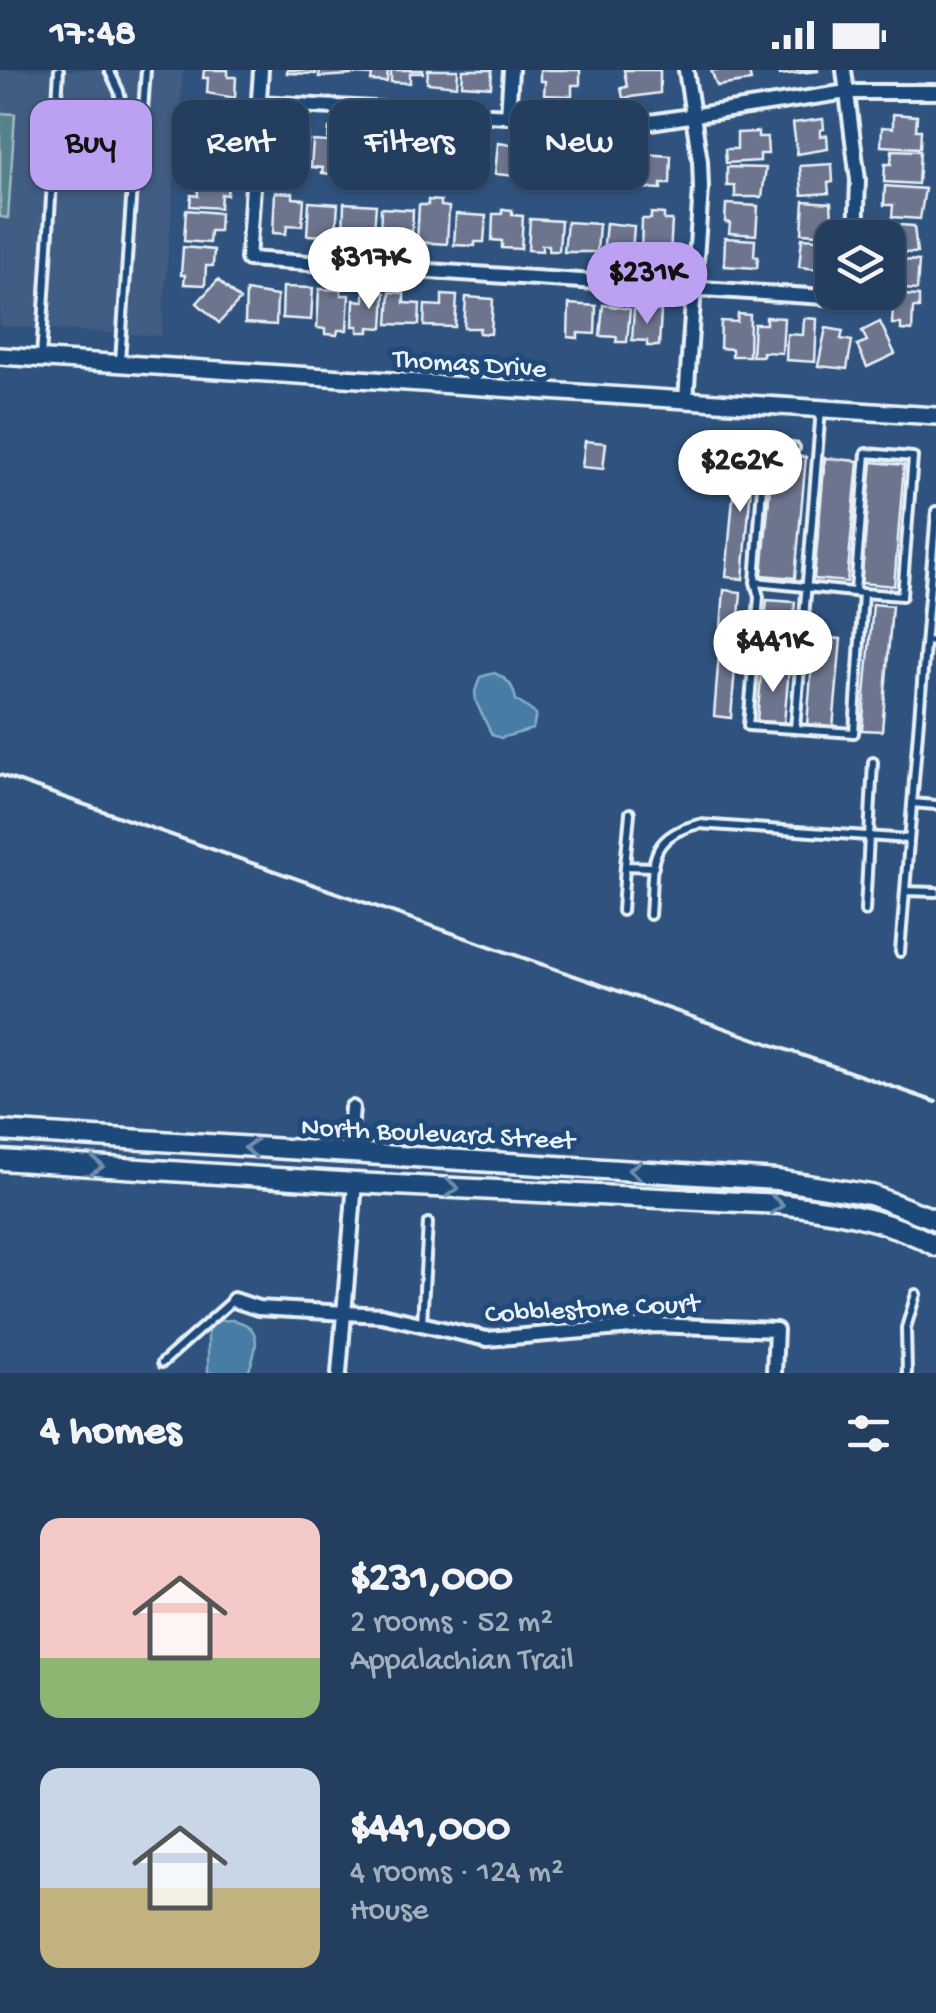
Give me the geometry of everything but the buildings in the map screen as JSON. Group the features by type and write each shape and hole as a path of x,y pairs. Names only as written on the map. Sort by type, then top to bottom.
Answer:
{"main road":[{"name":"North Boulevard Street","path":"0,1131 776,1180 871,1196 936,1220"},
{"path":"348,1153 355,1183"},
{"name":"North Boulevard Street","path":"0,1160 780,1204 867,1219 936,1246"}],"street":[{"path":"258,100 261,70"},
{"path":"508,116 510,70"},
{"path":"686,70 701,189 686,400"},
{"path":"844,70 858,180 857,220"},
{"path":"309,106 607,123 694,118 848,92 936,92"},
{"path":"252,190 248,259 815,294"},
{"name":"Thomas Drive","path":"0,356 936,416"},
{"path":"348,1153 352,1108"},
{"path":"339,1373 355,1183"},
{"name":"Cobblestone Court","path":"234,1300 258,1308 381,1315 487,1340 656,1324 776,1330 774,1373"}],"lane":[{"path":"41,360 60,70"},
{"path":"109,70 122,100"},
{"path":"144,100 146,70"},
{"path":"120,365 132,190"},
{"path":"795,729 821,408"},
{"path":"755,582 807,588 859,592 902,596 914,457 866,453 859,592 854,733 748,726 759,597 755,582 765,445 796,448"},
{"path":"900,952 936,511"},
{"path":"926,642 936,642"},
{"path":"865,910 873,762"},
{"path":"912,804 936,805"},
{"path":"622,911 630,813"},
{"path":"650,915 659,845 673,831 699,824 909,839"},
{"path":"625,866 654,867"},
{"path":"905,891 936,892"},
{"path":"422,1323 428,1223"},
{"path":"907,1373 906,1328 916,1294"},
{"path":"162,1363 234,1300"}],"shaded area":[{"path":"0,70 183,70 181,100 172,100 173,190 161,336 0,326"},
{"path":"494,673 509,683 516,700 536,714 533,729 501,738 492,735 475,692 480,677"},
{"path":"232,1320 250,1327 256,1339 248,1373 208,1373 208,1327 213,1321"}],"green space":[{"path":"0,113 15,114 8,218 0,217"}],"railway":[{"path":"0,775 936,1102"}]}
